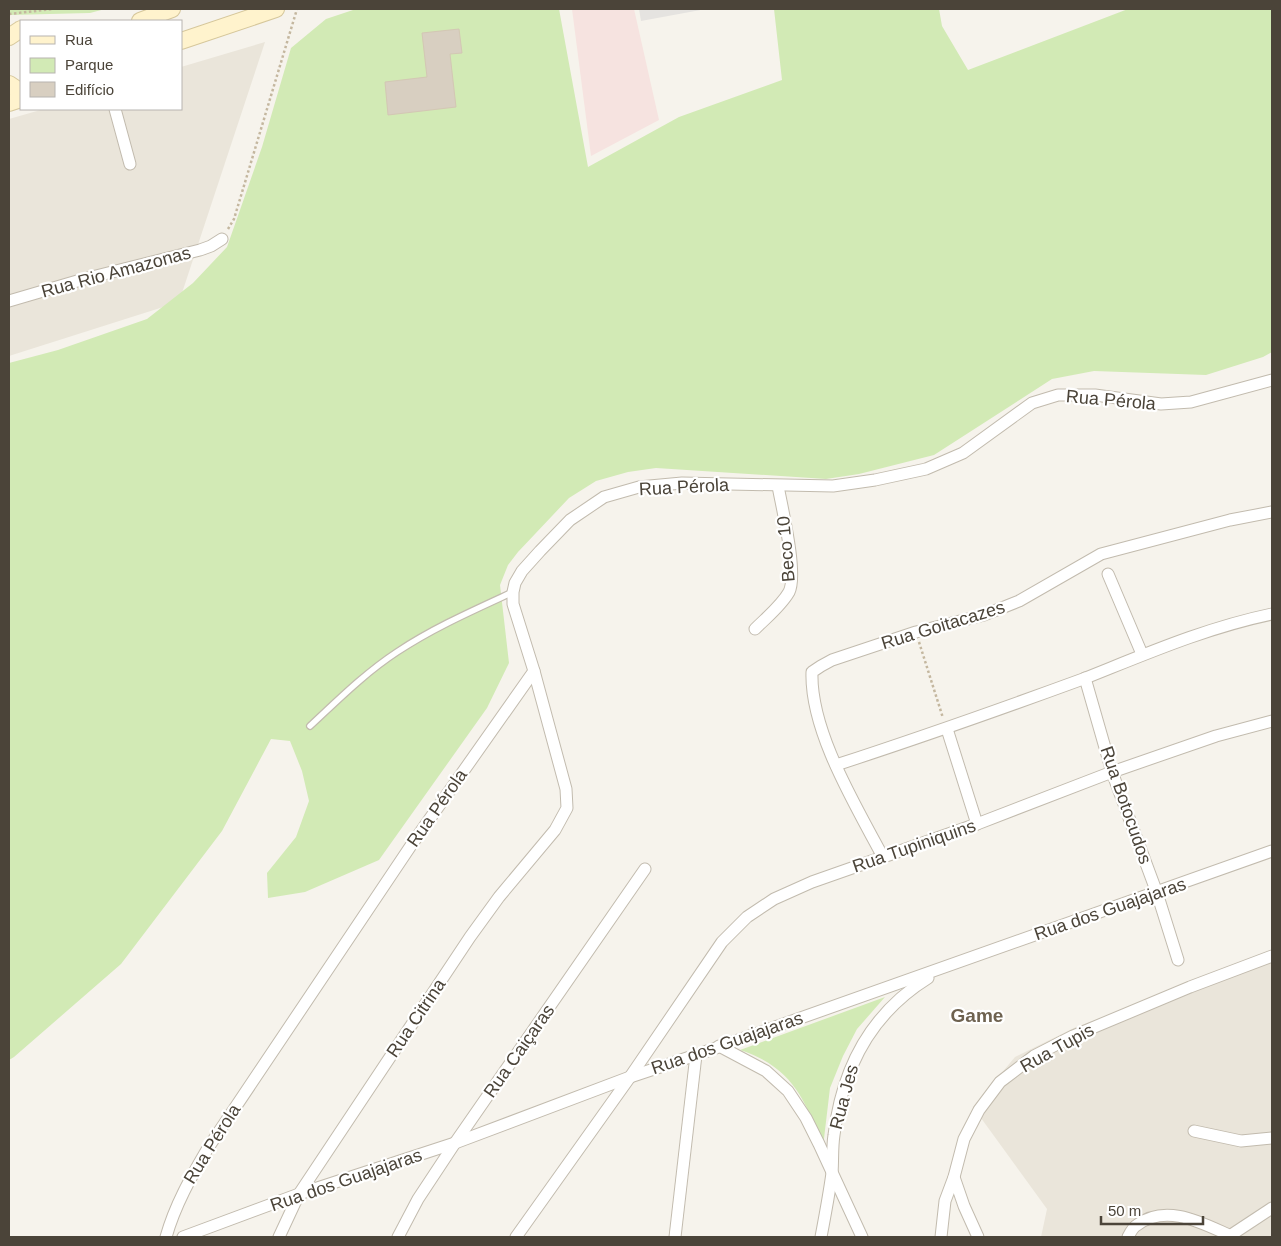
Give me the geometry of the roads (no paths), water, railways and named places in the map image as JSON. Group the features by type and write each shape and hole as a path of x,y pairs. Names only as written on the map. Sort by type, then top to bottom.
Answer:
{"main road":[{"path":"143,20 172,9"},
{"path":"182,41 276,9"},
{"path":"9,37 20,30"},
{"path":"9,84 20,91"}],"street":[{"path":"115,110 130,164"},
{"name":"Rua Rio Amazonas","path":"9,301 84,279 200,250 222,239"},
{"name":"Rua Pérola","path":"513,592 515,583 522,571 570,520 604,498 639,487 682,483 833,486 875,480 926,469 963,453 1032,403 1058,395 1095,395 1161,404 1191,402 1272,380"},
{"name":"Beco 10","path":"755,629 783,601 790,590 792,579 778,486"},
{"name":"Rua Goitacazes","path":"836,766 813,696 812,672 821,666 832,660 916,632 984,615 1019,601 1101,554 1230,520 1272,512"},
{"path":"1108,574 1142,654"},
{"path":"513,592 516,617 534,671"},
{"path":"883,857 836,766 947,729 1085,678 1142,654 1242,620 1272,614"},
{"name":"Rua Pérola","path":"166,1237 171,1218 184,1190 208,1148 412,844 534,671"},
{"name":"Rua Citrina","path":"279,1237 299,1194 470,937 555,830 567,808 566,789 534,671"},
{"name":"Rua Botocudos","path":"1085,678 1112,772 1157,893 1178,960"},
{"name":"Rua Tupiniquins","path":"516,1237 722,942 747,917 774,899 812,882 977,824 1112,772 1216,736 1272,721"},
{"path":"947,729 977,824"},
{"name":"Rua dos Guajajaras","path":"183,1237 299,1194 455,1143 630,1076 696,1055 1272,851"},
{"name":"Rua Caiçaras","path":"398,1237 418,1199 455,1143 645,869"},
{"name":"Rua Tupis","path":"941,1237 945,1200 954,1177 964,1139 978,1110 1000,1082 1034,1056 1073,1036 1118,1016 1272,956"},
{"name":"Rua Jes","path":"821,1237 832,1172 834,1135 843,1092 852,1062 866,1038 886,1011 916,985 946,966"},
{"path":"719,1046 766,1071 788,1091 806,1118 862,1237"},
{"path":"675,1237 696,1055"},
{"path":"1194,1132 1241,1141 1272,1138"},
{"path":"954,1177 978,1237"},
{"path":"1128,1237 1136,1225 1149,1219 1168,1215 1194,1219 1229,1236 1272,1208"}],"lane":[{"path":"310,726 367,675 398,651 434,630 513,592"}],"district":[{"name":"Game","path":"977,1015"}]}
